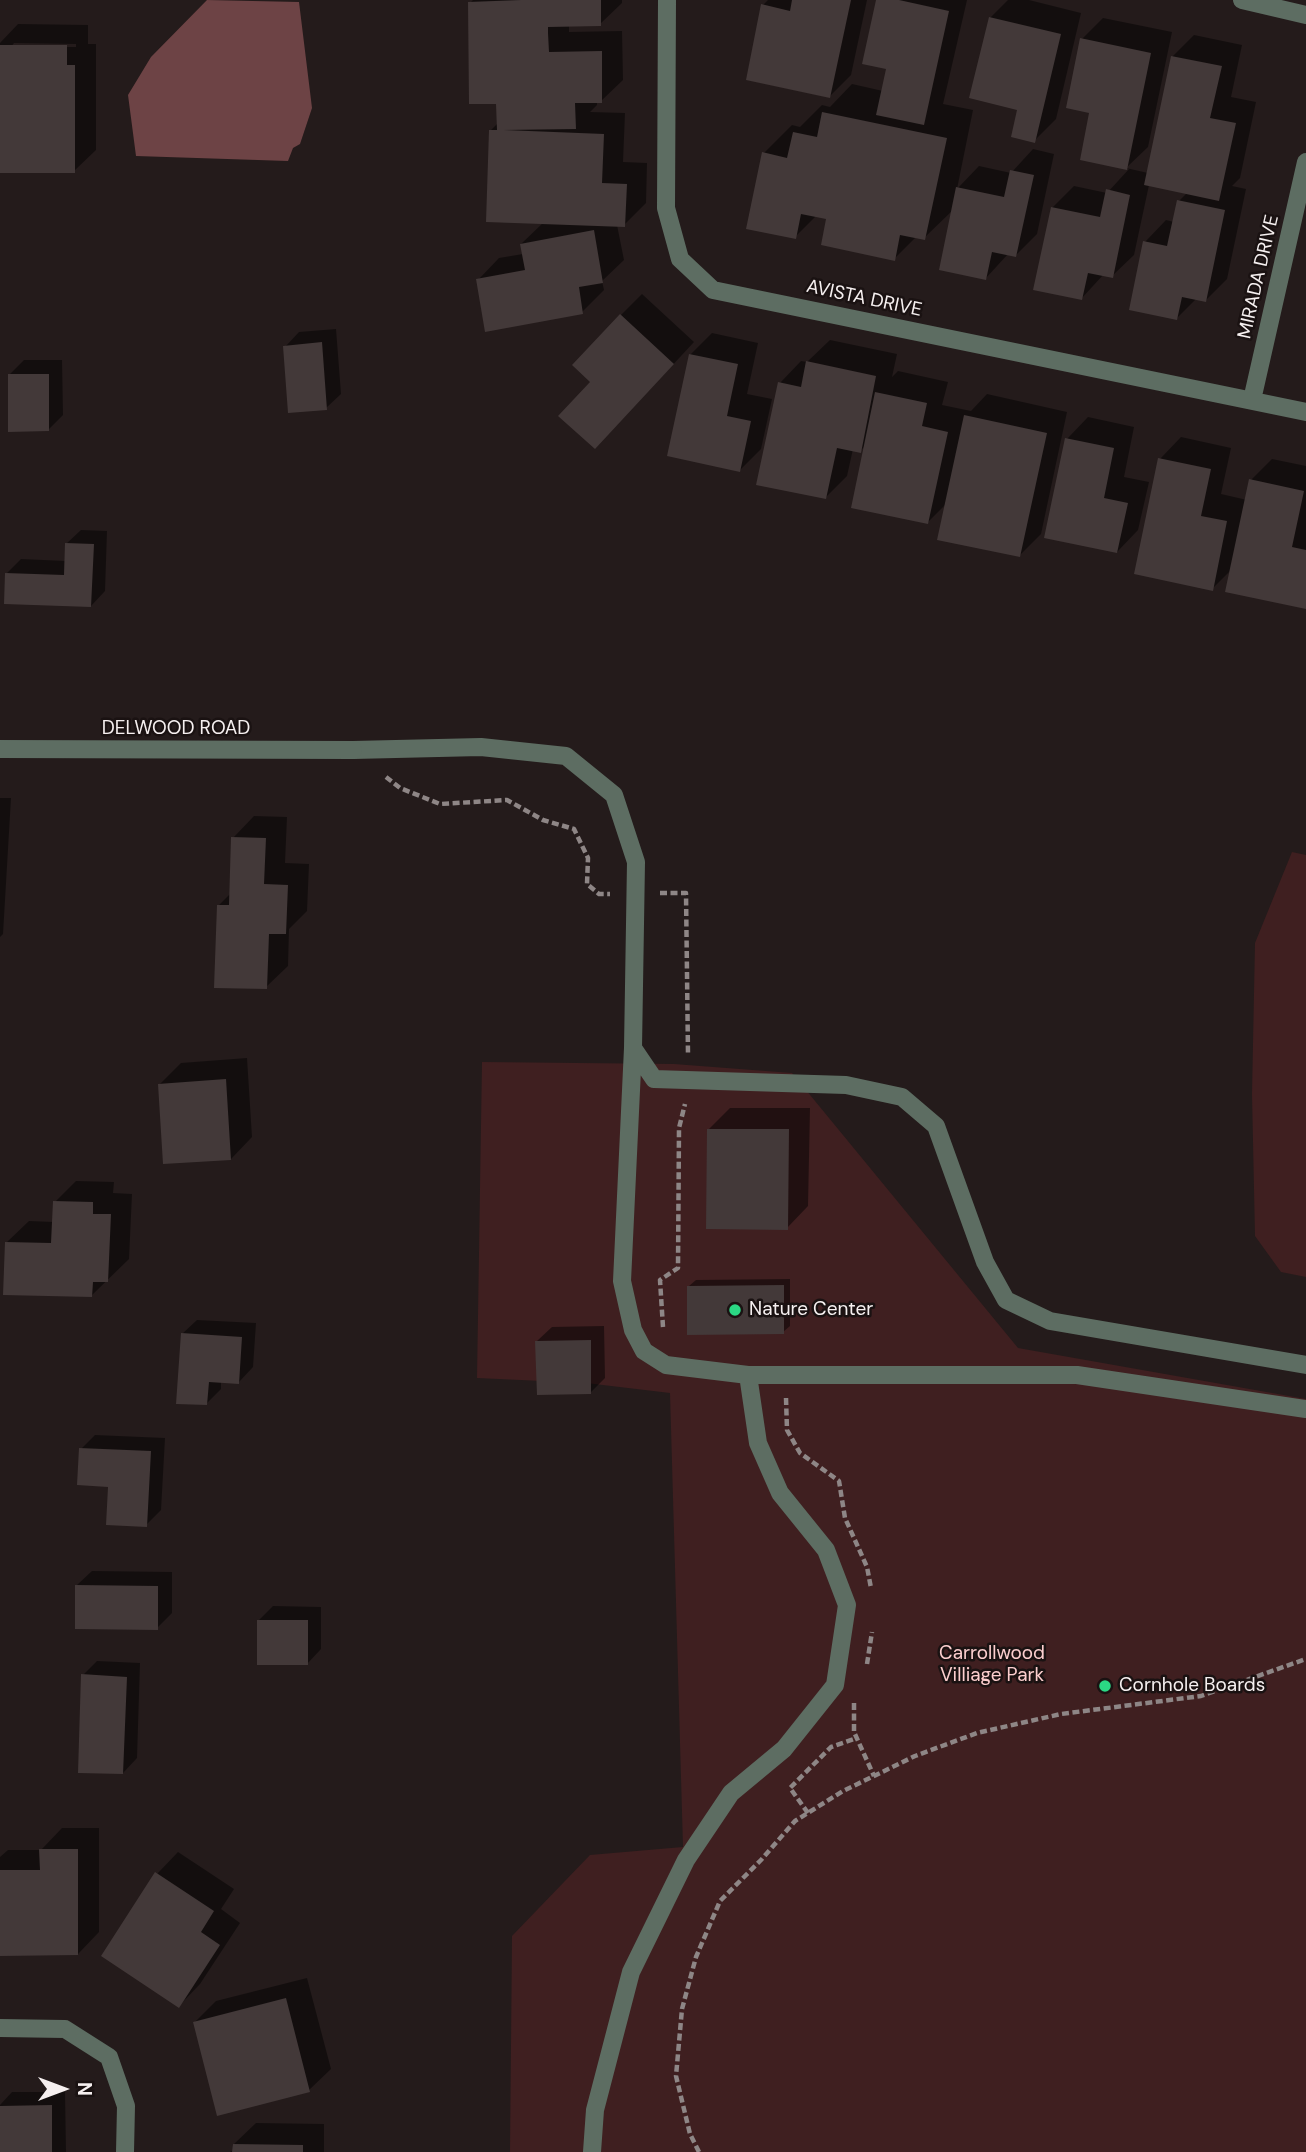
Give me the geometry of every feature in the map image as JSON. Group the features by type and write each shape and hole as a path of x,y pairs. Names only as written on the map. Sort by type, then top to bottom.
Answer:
{"street":[{"name":"AVISTA DRIVE","path":"667,0 666,208 680,259 713,290 1306,412"},
{"path":"1242,0 1306,15"},
{"name":"MIRADA DRIVE","path":"1252,400 1306,162"},
{"name":"DELWOOD ROAD","path":"0,750 353,750 481,747 566,756 614,795 636,862 633,1048 622,1281 633,1330 644,1351 666,1365 748,1374 1077,1374 1306,1409"},
{"path":"633,1048 654,1079 846,1085 902,1097 936,1126 985,1262 1006,1300 1050,1321 1306,1365"},
{"path":"592,2152 595,2110 631,1972 686,1860 731,1793 784,1749 835,1685 847,1605 826,1550 780,1493 758,1443 748,1374"},
{"path":"0,2028 65,2029 109,2057 125,2106 125,2152"}],"path":[{"path":"353,750 400,788 440,804 507,800 543,820 574,829 588,858 587,884 599,894 686,893 688,1095 679,1128 678,1268 660,1280 663,1329"},
{"path":"785,1374 787,1430 800,1453 839,1481 845,1518 867,1567 871,1590"},
{"path":"866,1667 873,1623"},
{"path":"699,2152 690,2134 676,2077 682,2009 696,1957 720,1901 795,1821 844,1791 915,1756 977,1733 1061,1714 1201,1696 1306,1659"},
{"path":"858,1691 854,1703 854,1732 874,1776"},
{"path":"808,1813 790,1788 831,1747 857,1738"}],"green space":[{"path":"1292,852 1306,855 1306,1277 1281,1272 1255,1236 1252,1094 1255,943"},
{"name":"Carrollwood Villiage Park","path":"482,1062 674,1064 792,1073 1018,1348 1306,1399 1306,2152 510,2152 512,1936 590,1855 683,1847 670,1393 586,1383 477,1378"}],"shaded area":[{"path":"207,0 299,2 312,108 300,144 293,148 288,161 136,156 128,95 151,57"}],"building":[{"path":"601,0 601,26 548,27 548,33 549,52 602,51 602,103 575,103 576,129 504,130 604,134 602,183 627,184 625,227 486,222 489,130 497,130 496,104 469,104 468,2"},
{"path":"792,0 851,0 830,98 746,80 761,4 790,11"},
{"path":"876,0 899,0 949,11 924,125 876,115 886,69 862,64"},
{"path":"989,17 1061,34 1035,143 1011,137 1017,110 969,98"},
{"path":"1080,38 1151,53 1127,170 1080,160 1089,113 1066,108"},
{"path":"0,45 67,45 67,65 75,65 75,173 0,173"},
{"path":"1171,56 1222,66 1210,118 1236,123 1219,201 1144,185"},
{"path":"822,112 947,138 925,240 900,235 895,261 821,245 826,219 801,214 796,239 746,229 762,152 787,158 793,132 817,137"},
{"path":"1010,170 1034,175 1016,257 992,252 986,280 939,270 956,187 1004,197"},
{"path":"1106,189 1130,195 1113,278 1088,273 1082,300 1033,290 1051,207 1100,217"},
{"path":"1177,200 1225,210 1206,302 1182,297 1177,320 1129,310 1143,241 1167,246"},
{"path":"594,230 603,283 579,287 583,314 485,332 476,279 525,270 520,244"},
{"path":"620,314 674,364 595,449 558,416 590,382 572,365"},
{"path":"322,342 327,410 288,413 283,346"},
{"path":"689,354 738,364 727,416 751,421 740,472 667,456"},
{"path":"806,361 876,376 861,453 837,448 826,499 756,485 778,382 801,387"},
{"path":"8,374 49,374 49,431 8,432"},
{"path":"875,392 927,403 922,426 948,432 928,524 851,508"},
{"path":"964,415 1047,433 1020,557 937,540"},
{"path":"1065,438 1114,448 1104,498 1128,503 1117,553 1044,538"},
{"path":"1158,458 1211,469 1201,516 1227,521 1213,591 1134,574"},
{"path":"1249,479 1304,491 1292,547 1306,550 1306,609 1225,592"},
{"path":"65,543 94,544 91,607 4,604 5,573 64,575"},
{"path":"231,837 266,838 264,884 288,885 286,934 269,934 267,989 214,988 217,905 229,905"},
{"path":"226,1079 231,1160 163,1164 158,1084"},
{"path":"707,1129 789,1129 788,1230 706,1229"},
{"path":"53,1201 93,1202 93,1214 111,1214 108,1282 93,1282 92,1297 3,1295 5,1242 51,1243"},
{"name":"Nature Center","path":"784,1285 784,1334 687,1335 687,1286"},
{"path":"181,1333 242,1337 239,1384 209,1382 207,1405 176,1404"},
{"path":"591,1340 591,1394 537,1395 535,1341"},
{"path":"79,1448 151,1451 147,1527 106,1525 108,1487 77,1485"},
{"path":"75,1585 158,1586 158,1630 75,1629"},
{"path":"257,1620 308,1620 308,1665 257,1665"},
{"path":"81,1674 127,1677 123,1774 78,1773"},
{"path":"39,1849 78,1849 78,1955 0,1956 0,1870 40,1870"},
{"path":"155,1872 214,1911 201,1932 220,1945 179,2008 101,1956"},
{"path":"286,1998 310,2092 217,2116 193,2022"},
{"path":"52,2105 52,2152 0,2152 0,2106"},
{"path":"233,2144 303,2145 303,2152 232,2152"}],"place":[{"name":"Nature Center","path":"735,1310"},
{"name":"Cornhole Boards","path":"1105,1686"}]}
